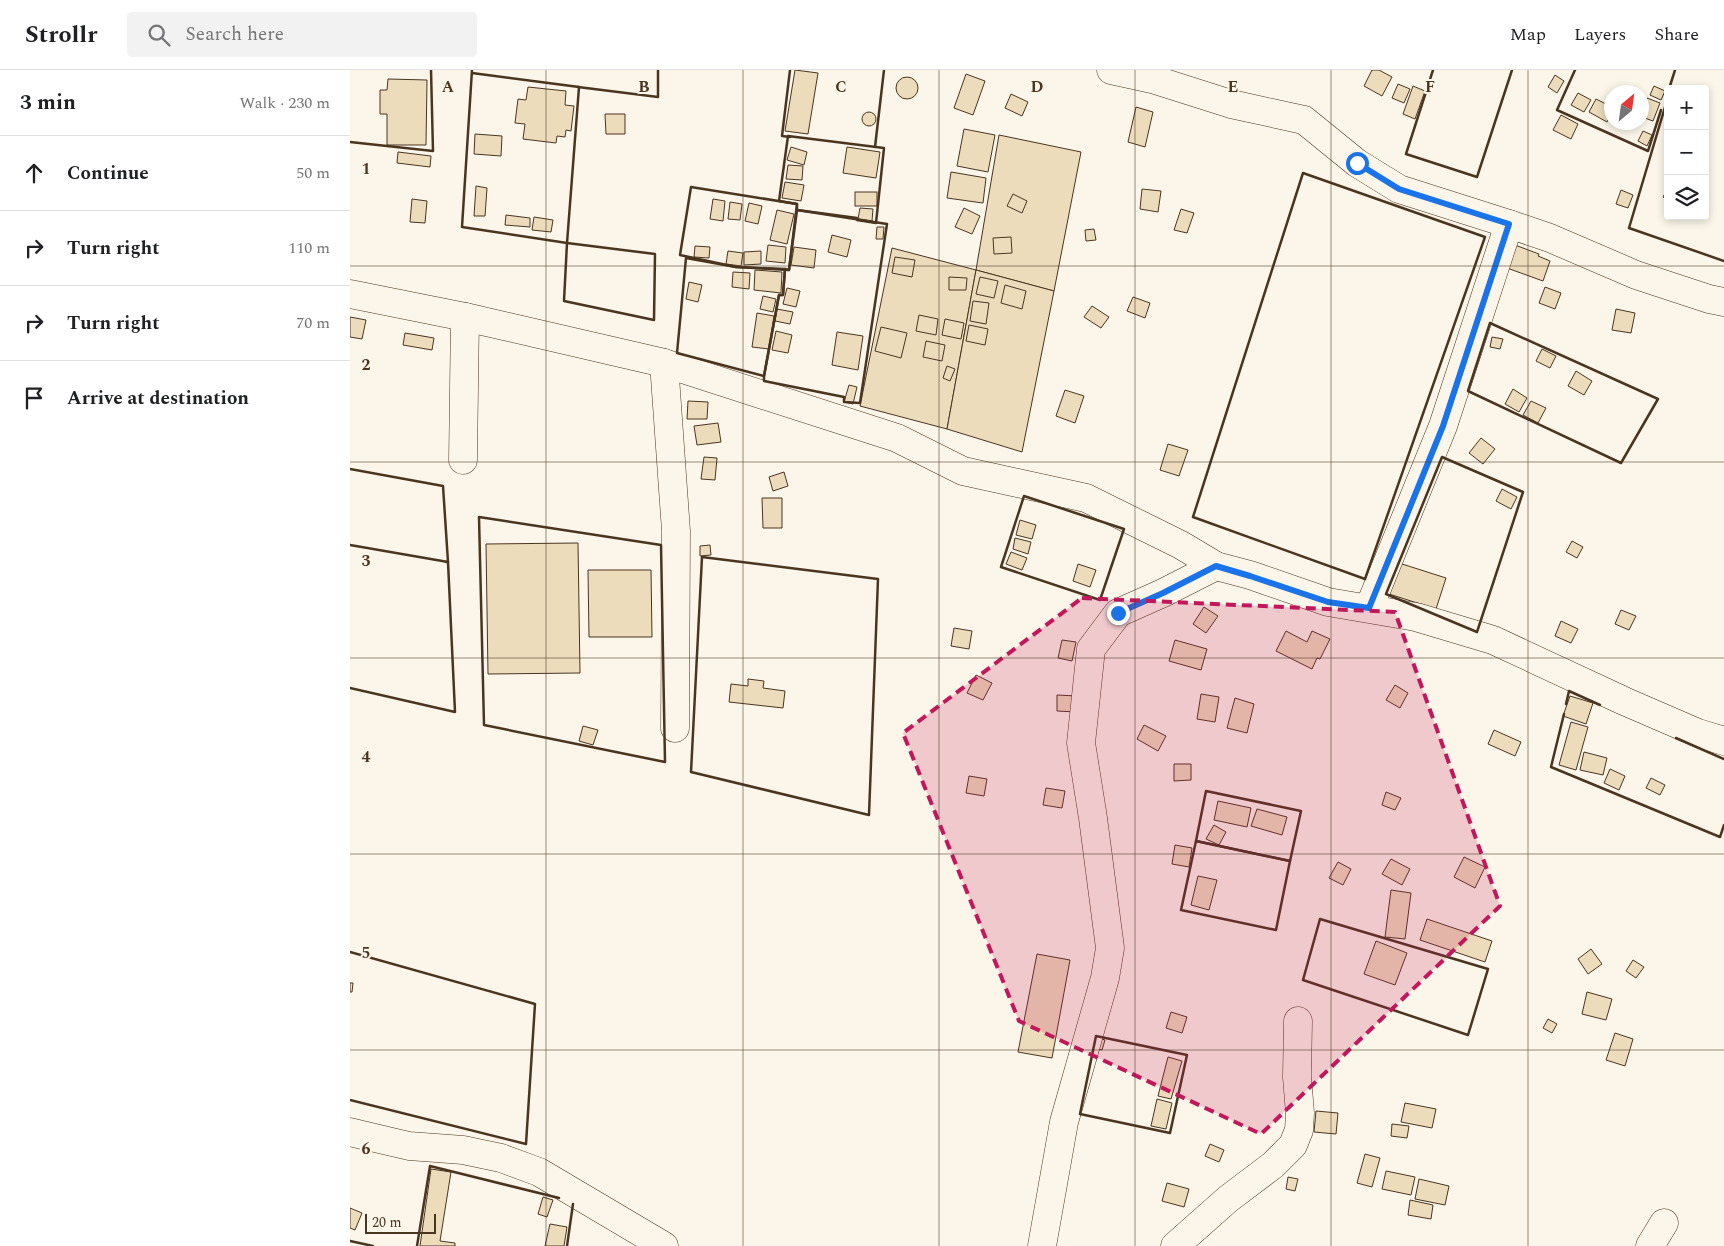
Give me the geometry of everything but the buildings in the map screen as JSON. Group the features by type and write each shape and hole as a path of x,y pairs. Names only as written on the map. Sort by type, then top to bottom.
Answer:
{"street":[{"path":"1111,70 1152,79 1231,104 1304,120 1357,163 1399,189 1550,238 1636,275 1709,299 1724,302"},
{"path":"1369,608 1443,426 1509,224"},
{"path":"350,294 465,317 664,363 897,438 963,471 1086,498 1216,566 1328,602 1416,617 1493,640 1624,701 1698,733 1724,741"},
{"path":"463,460 465,317"},
{"path":"664,363 676,531 675,728"},
{"path":"1042,1246 1064,1122 1106,978 1110,948 1081,743 1091,649 1118,613 1216,566"},
{"path":"1175,1246 1228,1199 1273,1165 1293,1145 1299,1130 1300,1113 1297,1076 1298,1020"},
{"path":"350,1132 409,1146 463,1150 524,1166 539,1172 664,1246"}],"highlighted area":[{"path":"1082,598 1395,612 1500,906 1261,1134 1019,1021 903,733"}],"wall":[{"path":"350,142 433,151 431,70"},
{"path":"472,70 462,227 567,243 579,87 472,73"},
{"path":"578,87 658,97 658,70"},
{"path":"790,70 782,136 790,137"},
{"path":"875,147 884,70"},
{"path":"1433,70 1406,154 1477,177 1512,70"},
{"path":"1575,70 1557,110 1648,151 1661,110"},
{"path":"1670,85 1675,70"},
{"path":"1664,110 1629,228 1724,261"},
{"path":"788,136 884,148 876,223 857,220 857,218 797,210 797,204 779,201 788,136"},
{"path":"1303,173 1485,237 1365,579 1193,517 1303,173"},
{"path":"691,187 797,204 789,270 736,267 680,255 691,187"},
{"path":"797,210 887,224 860,403 844,402 844,397 764,381 779,295 783,295 785,269 789,270 797,210"},
{"path":"567,243 655,254 654,320 564,301 567,243"},
{"path":"686,258 736,267 785,269 783,295 779,295 764,376 677,353 686,258"},
{"path":"1490,323 1658,399 1621,463 1468,391 1490,323"},
{"path":"1442,457 1523,492 1477,632 1386,594 1442,457"},
{"path":"350,469 443,486 448,562 446,562"},
{"path":"1024,496 1124,529 1100,600 1001,567 1024,496"},
{"path":"479,517 661,545 665,762 484,725 479,517"},
{"path":"350,545 448,562 455,712 350,688"},
{"path":"702,557 878,579 869,815 691,772 702,557"},
{"path":"1566,704 1569,691 1600,705"},
{"path":"1564,714 1551,767 1720,837 1724,825"},
{"path":"1676,738 1724,759"},
{"path":"1206,791 1301,811 1290,861 1196,841 1206,791"},
{"path":"1196,841 1290,861 1276,930 1181,910 1196,841"},
{"path":"1320,919 1488,969 1468,1035 1303,980 1320,919"},
{"path":"350,952 535,1004 526,1144 350,1100"},
{"path":"1096,1036 1187,1055 1170,1133 1080,1114 1096,1036"},
{"path":"417,1246 430,1166 559,1198"},
{"path":"567,1246 573,1204"},
{"path":"350,1241 373,1246"}],"route":[{"path":"1118,613 1216,566 1328,602 1369,608 1443,426 1509,224 1399,189 1357,163"}]}
